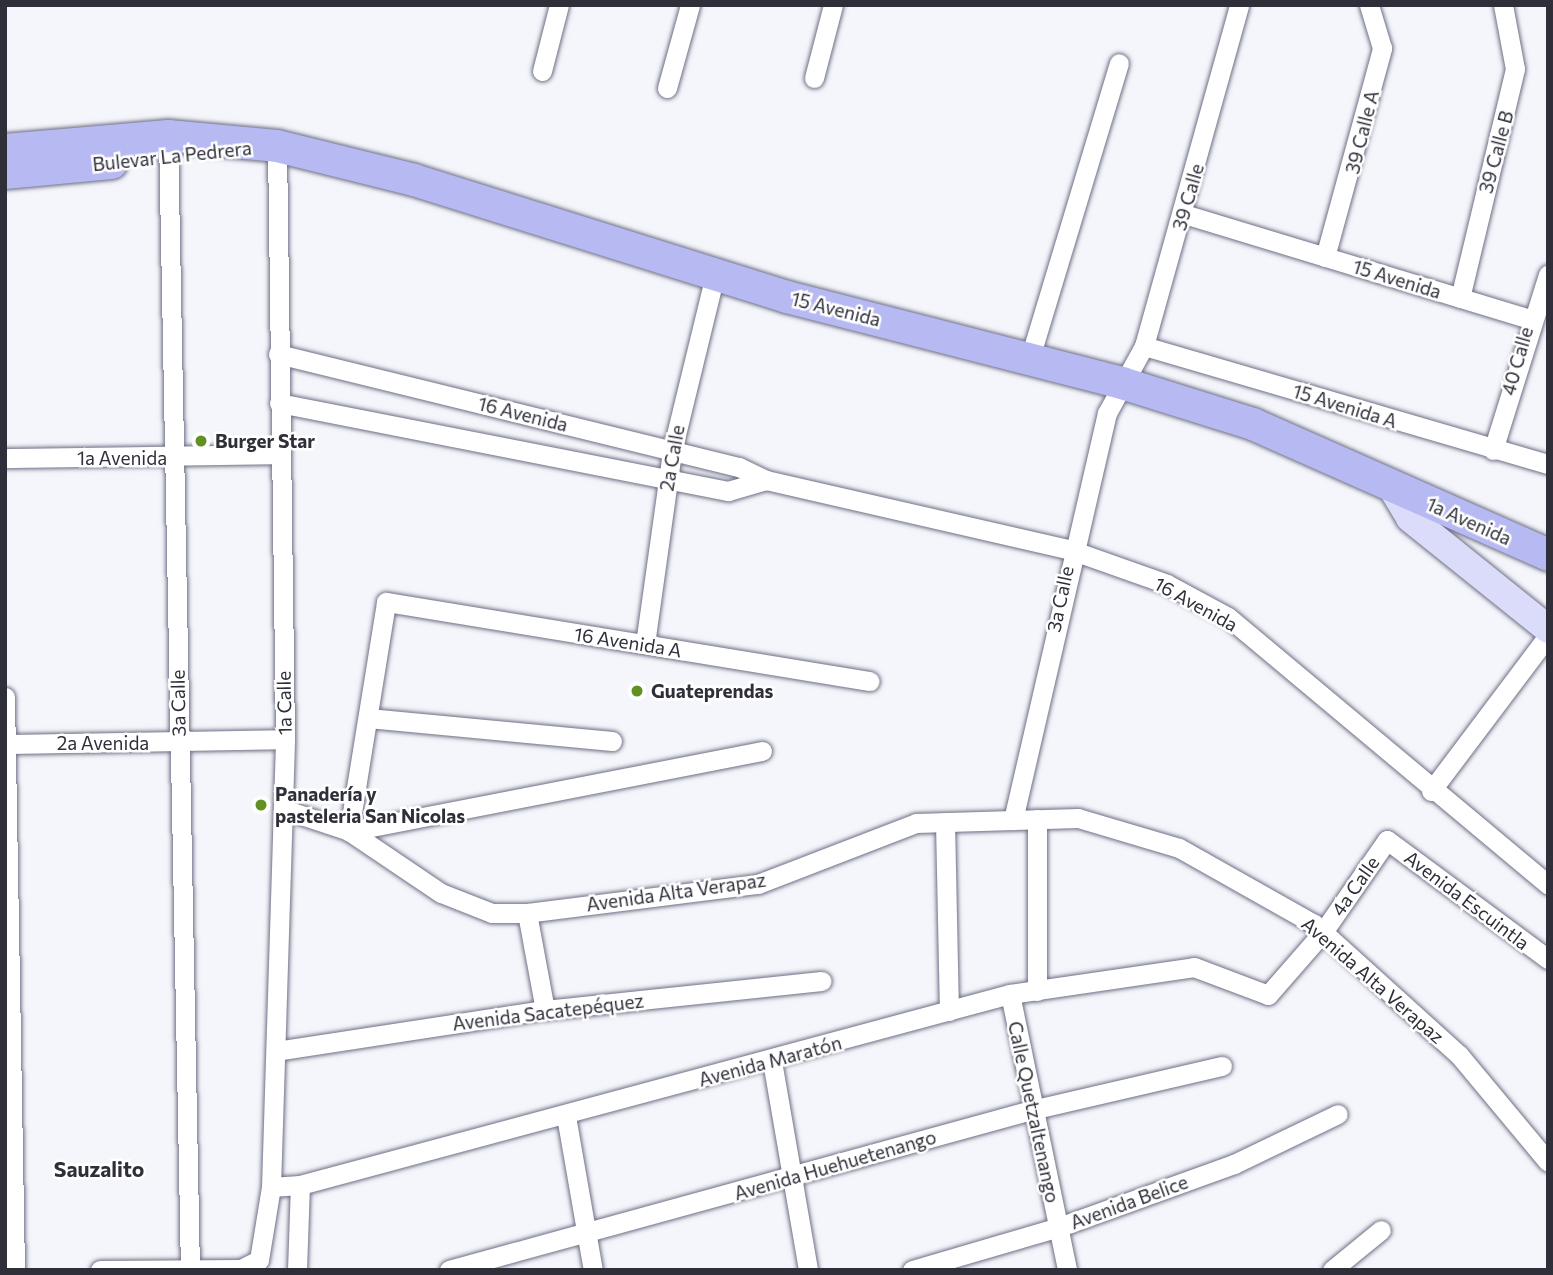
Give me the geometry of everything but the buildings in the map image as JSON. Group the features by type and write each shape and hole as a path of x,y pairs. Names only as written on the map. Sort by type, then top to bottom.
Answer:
{"main road":[{"name":"Bulevar La Pedrera","path":"5,173 168,146"},
{"name":"15 Avenida","path":"277,146 527,213 715,275 1029,361 1122,383 1253,424 1391,486"},
{"name":"Bulevar La Pedrera","path":"5,150 277,146"},
{"name":"1a Avenida","path":"1391,486 1548,555"}],"street":[{"path":"542,71 559,5"},
{"path":"667,88 690,5"},
{"path":"814,78 833,5"},
{"name":"39 Calle","path":"1122,383 1143,346 1184,214 1239,5"},
{"name":"39 Calle A","path":"1325,257 1382,48 1369,5"},
{"name":"39 Calle B","path":"1460,298 1515,69 1503,5"},
{"path":"1029,361 1119,63"},
{"name":"3a Calle","path":"168,146 190,1269"},
{"name":"1a Calle","path":"190,1269 241,1269 259,1260 271,1186 285,738 277,146"},
{"name":"15 Avenida","path":"1184,214 1529,319"},
{"name":"40 Calle","path":"1493,450 1529,319 1548,274"},
{"name":"2a Calle","path":"645,644 671,451 715,275"},
{"name":"15 Avenida A","path":"1143,346 1548,464"},
{"name":"16 Avenida","path":"278,354 739,467 765,481 1071,550 1167,584 1227,617 1436,795 1548,885"},
{"name":"3a Calle","path":"1013,820 1071,550 1107,413 1122,383"},
{"name":"16 Avenida","path":"279,403 728,491 765,481"},
{"name":"1a Avenida","path":"5,458 280,454"},
{"path":"1391,486 1410,518 1548,629"},
{"name":"16 Avenida A","path":"368,718 386,602 870,681"},
{"path":"1436,795 1548,636"},
{"path":"1436,795 1548,654"},
{"path":"5,698 15,1270"},
{"path":"612,741 368,718 349,831 762,751"},
{"name":"2a Avenida","path":"7,744 178,743 285,738"},
{"name":"Avenida Alta Verapaz","path":"283,809 349,831 441,893 492,912 527,913 758,884 916,823 1078,818 1179,848 1323,932 1459,1055 1548,1162"},
{"path":"1037,819 1037,991"},
{"path":"945,822 949,1011"},
{"name":"4a Calle","path":"1268,995 1323,932 1387,840"},
{"name":"Avenida Escuintla","path":"1387,840 1548,959"},
{"path":"527,913 545,1010"},
{"name":"Avenida Maratón","path":"271,1186 300,1185 566,1116 1010,994 1194,967 1268,995"},
{"name":"Avenida Sacatepéquez","path":"276,1051 545,1010 821,981"},
{"name":"Calle Quetzaltenango","path":"1010,994 1031,1110 1067,1270"},
{"path":"772,1061 808,1270"},
{"name":"Avenida Huehuetenango","path":"449,1270 1031,1110 1222,1066"},
{"name":"Avenida Belice","path":"912,1270 1059,1227 1234,1164 1338,1114"},
{"path":"566,1116 593,1270"},
{"path":"297,1270 300,1185"},
{"path":"1332,1270 1381,1230"},
{"path":"100,1270 190,1269"}],"place":[{"name":"Burger Star","path":"201,441"},
{"name":"Guateprendas","path":"637,691"},
{"name":"Panadería y pasteleria San Nicolas","path":"261,805"}],"district":[{"name":"Sauzalito","path":"99,1169"}]}
